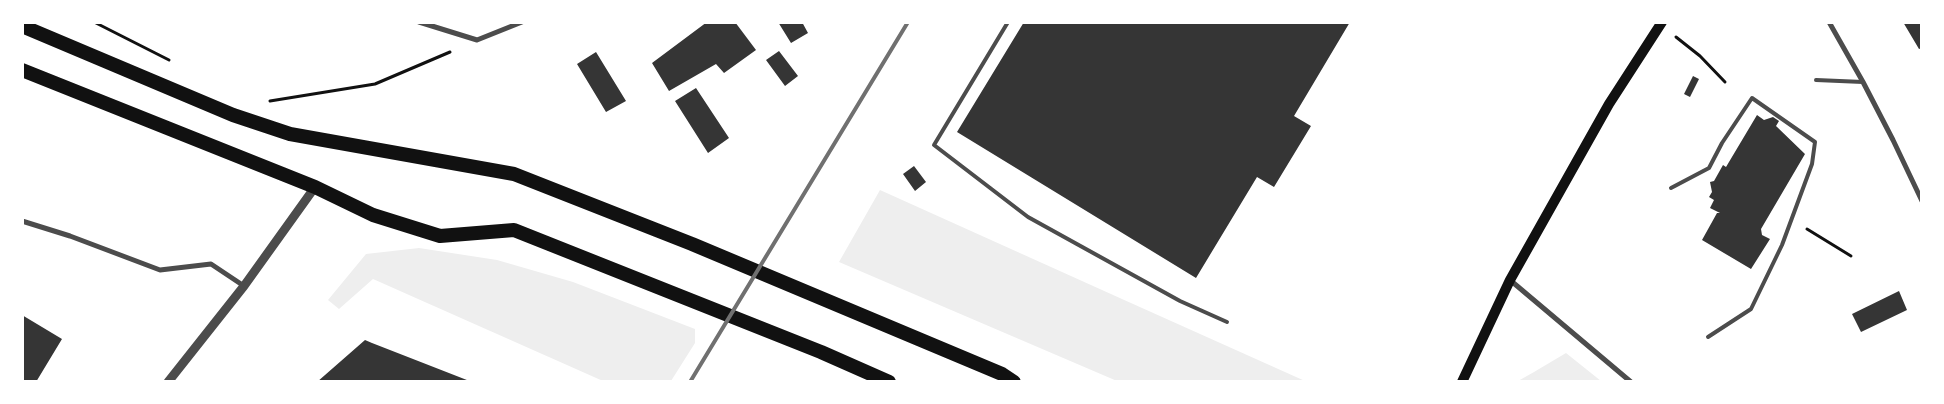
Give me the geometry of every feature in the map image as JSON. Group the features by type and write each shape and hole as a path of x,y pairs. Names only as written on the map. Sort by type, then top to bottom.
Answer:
{"highway":[{"path":"22,26 233,114 290,134 514,174 692,244 1008,378"},
{"path":"22,70 315,187 373,215 440,236 514,230 822,352 889,382"}],"main road":[{"path":"1462,382 1510,280 1609,104 1661,24"}],"street":[{"path":"419,22 477,40 522,22"},
{"path":"1829,22 1864,82 1922,201"},
{"path":"168,382 244,286 315,187"},
{"path":"22,220 160,270 211,264 244,286"},
{"path":"1510,280 1631,382"}],"lane":[{"path":"1008,22 934,146 1028,217 1180,301 1227,322"},
{"path":"1816,80 1864,82"},
{"path":"1671,188 1709,168 1722,143 1752,98 1815,142 1812,164 1782,245 1751,309 1708,337"}],"path":[{"path":"94,22 170,61"},
{"path":"1661,24 1700,56 1725,82"},
{"path":"264,102 375,84 477,40"},
{"path":"1791,220 1851,256"}],"shaded area":[{"path":"880,190 1305,381 1117,381 839,262"},
{"path":"419,248 497,260 573,282 695,329 695,343 671,381 603,381 373,279 339,309 328,300 366,254"},
{"path":"1566,353 1601,381 1518,381 1534,372"}],"building":[{"path":"707,22 735,22 756,50 724,73 716,64 669,91 652,63"},
{"path":"778,22 802,22 808,33 791,43"},
{"path":"1024,22 1350,22 1294,116 1311,126 1274,187 1257,177 1196,278 957,132"},
{"path":"1903,22 1922,22 1922,48 1919,49"},
{"path":"779,51 798,76 785,86 766,60"},
{"path":"596,52 626,101 606,112 577,64"},
{"path":"1693,76 1699,79 1690,97 1684,94"},
{"path":"696,88 729,138 708,153 675,101"},
{"path":"1757,115 1764,120 1773,117 1779,121 1776,126 1805,154 1761,229 1762,235 1770,239 1751,269 1702,240 1717,213 1720,213 1710,208 1714,200 1709,197 1712,192 1710,182 1714,181 1723,165 1726,167"},
{"path":"914,166 926,182 915,191 903,174"},
{"path":"1899,291 1907,310 1861,332 1852,314"},
{"path":"22,315 62,339 36,382 22,382"},
{"path":"365,340 372,343 472,382 317,382"}],"railway":[{"path":"690,382 908,22"}]}
